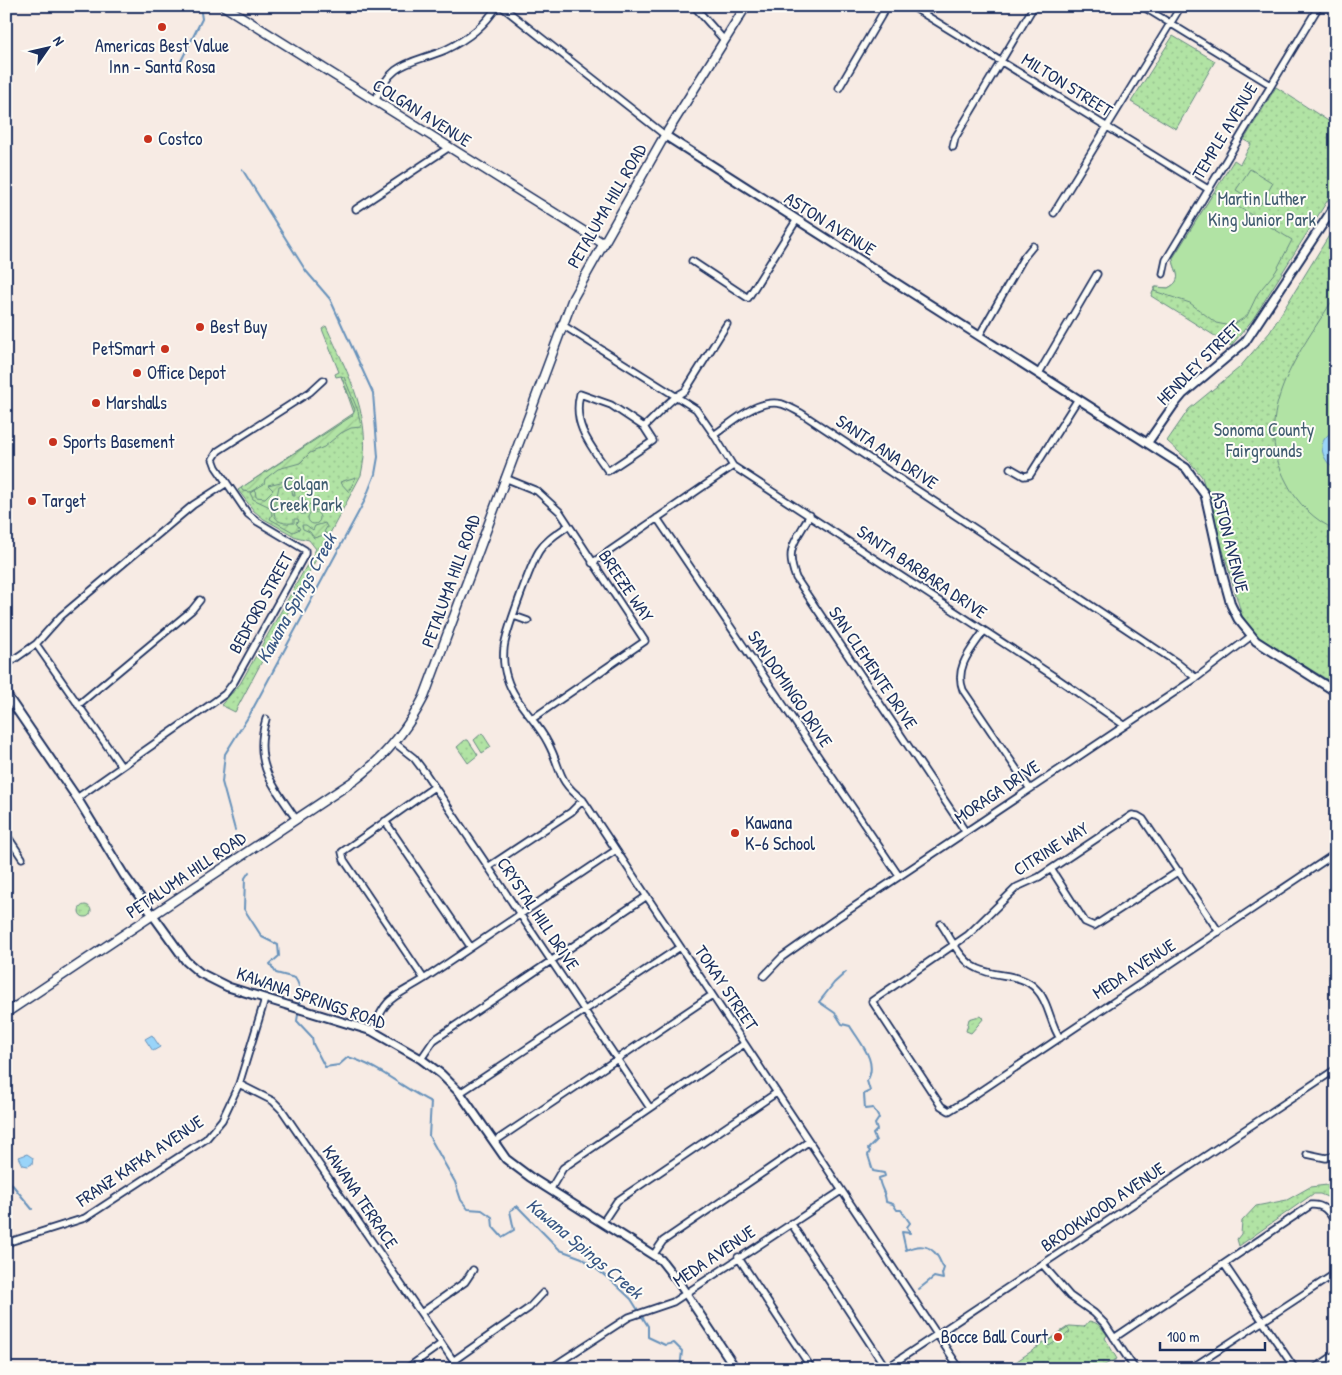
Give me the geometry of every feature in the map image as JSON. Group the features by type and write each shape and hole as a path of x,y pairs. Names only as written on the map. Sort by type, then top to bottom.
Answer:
{"main road":[{"name":"COLGAN AVENUE","path":"224,6 604,244"},
{"name":"PETALUMA HILL ROAD","path":"6,1014 356,780 395,743 417,712 424,697 561,324 581,281 666,136 746,6"}],"street":[{"path":"375,102 385,81 407,62 445,50 464,39 485,23 499,6 666,136"},
{"path":"694,6 724,40"},
{"path":"839,88 888,6"},
{"name":"MILTON STREET","path":"911,6 1208,189"},
{"path":"953,147 955,138 1034,6"},
{"path":"1142,6 1271,85"},
{"path":"1054,213 1181,6"},
{"name":"TEMPLE AVENUE","path":"1163,274 1164,263 1319,6"},
{"name":"ASTON AVENUE","path":"666,136 796,221 1148,442 1186,468 1200,486 1208,507 1231,606 1250,637 1336,692"},
{"path":"356,209 448,148"},
{"name":"HENDLEY STREET","path":"1148,442 1183,394 1245,342 1336,204"},
{"path":"692,261 748,298 796,221"},
{"path":"979,336 1024,257 1033,246"},
{"path":"1039,373 1076,313 1096,274"},
{"path":"561,324 696,409 714,435"},
{"path":"644,427 676,395 685,391 727,324"},
{"name":"BEDFORD STREET","path":"77,798 225,694 234,682 305,554 302,546 268,528 248,514 213,459 218,451 310,392 323,380"},
{"path":"580,394 611,405 644,427 653,441 608,471 586,439 579,423 577,407 580,394"},
{"path":"1010,468 1024,476 1030,475 1078,399"},
{"name":"SANTA ANA DRIVE","path":"714,435 750,410 766,404 782,404 801,413 1168,656 1196,678"},
{"name":"SANTA BARBARA DRIVE","path":"714,435 733,466 984,630 1124,725"},
{"path":"592,563 733,466"},
{"name":"BREEZE WAY","path":"504,478 537,491 550,501 645,641 532,718"},
{"path":"6,666 36,644 61,616 193,505 227,483"},
{"name":"SAN CLEMENTE DRIVE","path":"810,515 791,548 790,562 796,578 965,831"},
{"name":"SAN DOMINGO DRIVE","path":"657,518 899,876"},
{"name":"TOKAY STREET","path":"568,526 539,550 504,647 504,664 507,680 548,742 557,769 563,780 571,791 583,800 960,1369"},
{"path":"78,705 192,610 200,600"},
{"path":"514,616 528,621"},
{"path":"984,630 964,661 960,672 960,681 963,690 1030,789"},
{"name":"MORAGA DRIVE","path":"764,976 792,949 965,831 1196,678 1250,637"},
{"path":"36,644 121,766"},
{"name":"KAWANA SPRINGS ROAD","path":"6,694 112,851 124,875 153,917 177,951 200,973 228,987 372,1032 421,1059 441,1074 460,1093 506,1159 550,1190 654,1254 670,1270 736,1369"},
{"path":"266,719 262,735 262,762 268,775 296,819"},
{"name":"CRYSTAL HILL DRIVE","path":"395,743 414,758 650,1108"},
{"path":"424,979 342,856 342,852 347,846 434,787"},
{"path":"488,867 571,812 583,800"},
{"name":"CITRINE WAY","path":"949,1111 941,1106 872,1001 976,929 996,906 1017,887 1050,869 1132,815 1138,816 1143,820 1179,871 1219,932"},
{"path":"385,821 470,946"},
{"path":"6,834 22,858"},
{"path":"372,1032 382,1008 388,1001 424,979 470,946 616,850"},
{"name":"MEDA AVENUE","path":"949,1111 1336,853"},
{"path":"1050,869 1085,922 1094,926 1179,871"},
{"path":"421,1059 434,1040 647,896"},
{"path":"941,924 954,944 973,966 992,975 1016,977 1037,989 1060,1038"},
{"path":"460,1093 680,947"},
{"path":"494,1142 712,995"},
{"name":"FRANZ KAFKA AVENUE","path":"6,1243 85,1218 206,1139 222,1120 239,1084 265,999"},
{"path":"550,1190 563,1168 744,1044"},
{"name":"BROOKWOOD AVENUE","path":"886,1368 937,1336 1336,1069"},
{"name":"KAWANA TERRACE","path":"239,1084 274,1101 282,1110 459,1369"},
{"path":"603,1222 617,1201 776,1093"},
{"path":"654,1254 663,1241 808,1142"},
{"path":"1307,1154 1326,1158 1336,1155"},
{"name":"MEDA AVENUE","path":"549,1369 628,1317 673,1302 738,1257 841,1191"},
{"path":"1114,1338 1311,1205 1318,1204 1325,1208 1336,1223"},
{"path":"791,1223 886,1368"},
{"path":"738,1257 812,1369"},
{"path":"1224,1264 1294,1369"},
{"path":"1043,1265 1070,1296 1094,1313 1135,1369"},
{"path":"421,1312 465,1282 473,1270"},
{"path":"1190,1369 1336,1273"},
{"path":"453,1361 529,1308 543,1293"},
{"path":"406,1369 441,1344"},
{"path":"1314,1369 1336,1354"}],"green space":[{"path":"1173,36 1215,61 1176,129 1131,102"},
{"name":"Martin Luther King Junior Park","path":"1276,87 1336,126 1336,187 1253,319 1231,346 1151,296 1155,287 1168,288 1176,281 1177,274 1173,258 1234,160 1240,164 1251,144 1244,140"},
{"path":"1250,169 1273,183 1260,205 1236,190"},
{"path":"1214,192 1292,240 1276,271 1258,293 1247,316 1231,326 1216,323 1190,303 1154,291 1156,287 1168,288 1176,281 1177,274 1173,258"},
{"name":"Sonoma County Fairgrounds","path":"1336,224 1336,685 1258,637 1242,616 1202,477 1190,462 1167,441 1189,409 1239,368 1270,332"},
{"path":"1336,295 1336,530 1314,516 1301,504 1291,490 1277,457 1274,432 1276,408 1284,384 1295,361"},
{"name":"Colgan Creek Park","path":"326,326 351,380 362,416 364,455 361,475 235,712 221,705 240,684 316,549 309,540 296,537 264,519 254,511 238,490 354,413 341,376 336,377 335,374 339,372 322,329"},
{"path":"341,376 344,377 358,411 361,427 351,428 341,433 324,447 310,453 300,463 278,469 265,479 264,484 250,492 243,491 241,488 352,416 355,410"},
{"path":"356,477 349,492 340,482"},
{"path":"293,479 295,496 293,496 291,484 279,486 274,511 278,521 284,523 294,523 294,519 298,519 299,522 296,523 300,529 293,532 270,519 272,514 270,507 253,499 250,493 255,490 256,497 265,498 273,490 268,485"},
{"path":"302,496 310,505 317,502 325,506 323,510 305,511 305,514 301,514 299,497"},
{"path":"312,512 316,512 320,518 316,524 312,524 308,520 308,516"},
{"path":"325,523 327,527 324,532 327,534 314,538 310,532 303,529 302,525 306,525 313,530 315,526"},
{"path":"482,733 491,747 482,753 474,740"},
{"path":"465,740 468,740 478,755 468,763 457,747"},
{"path":"83,905 87,905 91,911 87,917 83,917 79,913 79,909"},
{"path":"979,1016 984,1018 971,1033 966,1031 969,1019"},
{"path":"1336,1184 1336,1197 1332,1199 1320,1194 1313,1194 1239,1246 1237,1239 1241,1234 1242,1221 1256,1206 1287,1200 1310,1187"},
{"path":"1089,1321 1097,1324 1105,1332 1107,1335 1105,1338 1117,1359 1096,1369 1018,1369 1014,1363 1069,1326 1084,1327"},
{"name":"Bocce Ball Court","path":"1068,1328 1070,1332 1049,1346 1046,1342"}],"water":[{"path":"1331,433 1336,433 1336,470 1327,462 1322,447 1323,441"},
{"path":"152,1035 160,1047 153,1051 145,1039"},
{"path":"27,1154 33,1158 32,1164 28,1166 23,1165 19,1157"}],"waterway":[{"name":"Kawana Spings Creek","path":"181,61 202,19 200,6"},
{"name":"Kawana Spings Creek","path":"235,830 222,782 225,754 250,714 364,502 375,474 378,457 373,393 330,299 306,271 242,169"},
{"name":"Kawana Spings Creek","path":"249,872 245,878 244,909 262,937 278,945 279,956 270,964 276,973 295,978 298,983 300,998 297,1021 312,1037 313,1044 325,1067 339,1065 348,1057 369,1065 431,1102 429,1136 455,1182 461,1200 468,1209 482,1210 492,1217 493,1227 502,1237 514,1230 510,1211 517,1206 560,1250 582,1258 631,1299 648,1326 648,1337 665,1345 674,1343 682,1351 680,1369"},
{"path":"846,972 834,983 819,1002 835,1013 842,1024 850,1026 870,1060 871,1067 867,1081 870,1091 864,1094 865,1109 873,1108 879,1118 875,1124 877,1130 873,1134 876,1141 868,1149 870,1151 868,1155 873,1171 884,1173 885,1176 879,1178 886,1202 893,1204 897,1210 901,1210 910,1223 907,1227 910,1233 902,1232 906,1250 920,1246 928,1247 935,1253 944,1268 943,1279 934,1277 919,1289"},
{"path":"6,1177 32,1209"}],"place":[{"name":"Americas Best Value Inn - Santa Rosa","path":"162,27"},
{"name":"Costco","path":"148,139"},
{"name":"Best Buy","path":"200,327"},
{"name":"PetSmart","path":"165,349"},
{"name":"Office Depot","path":"137,373"},
{"name":"Marshalls","path":"96,403"},
{"name":"Sports Basement","path":"53,442"},
{"name":"Target","path":"32,501"},
{"name":"Kawana K-6 School","path":"735,833"},
{"name":"Bocce Ball Court","path":"1058,1337"}]}
